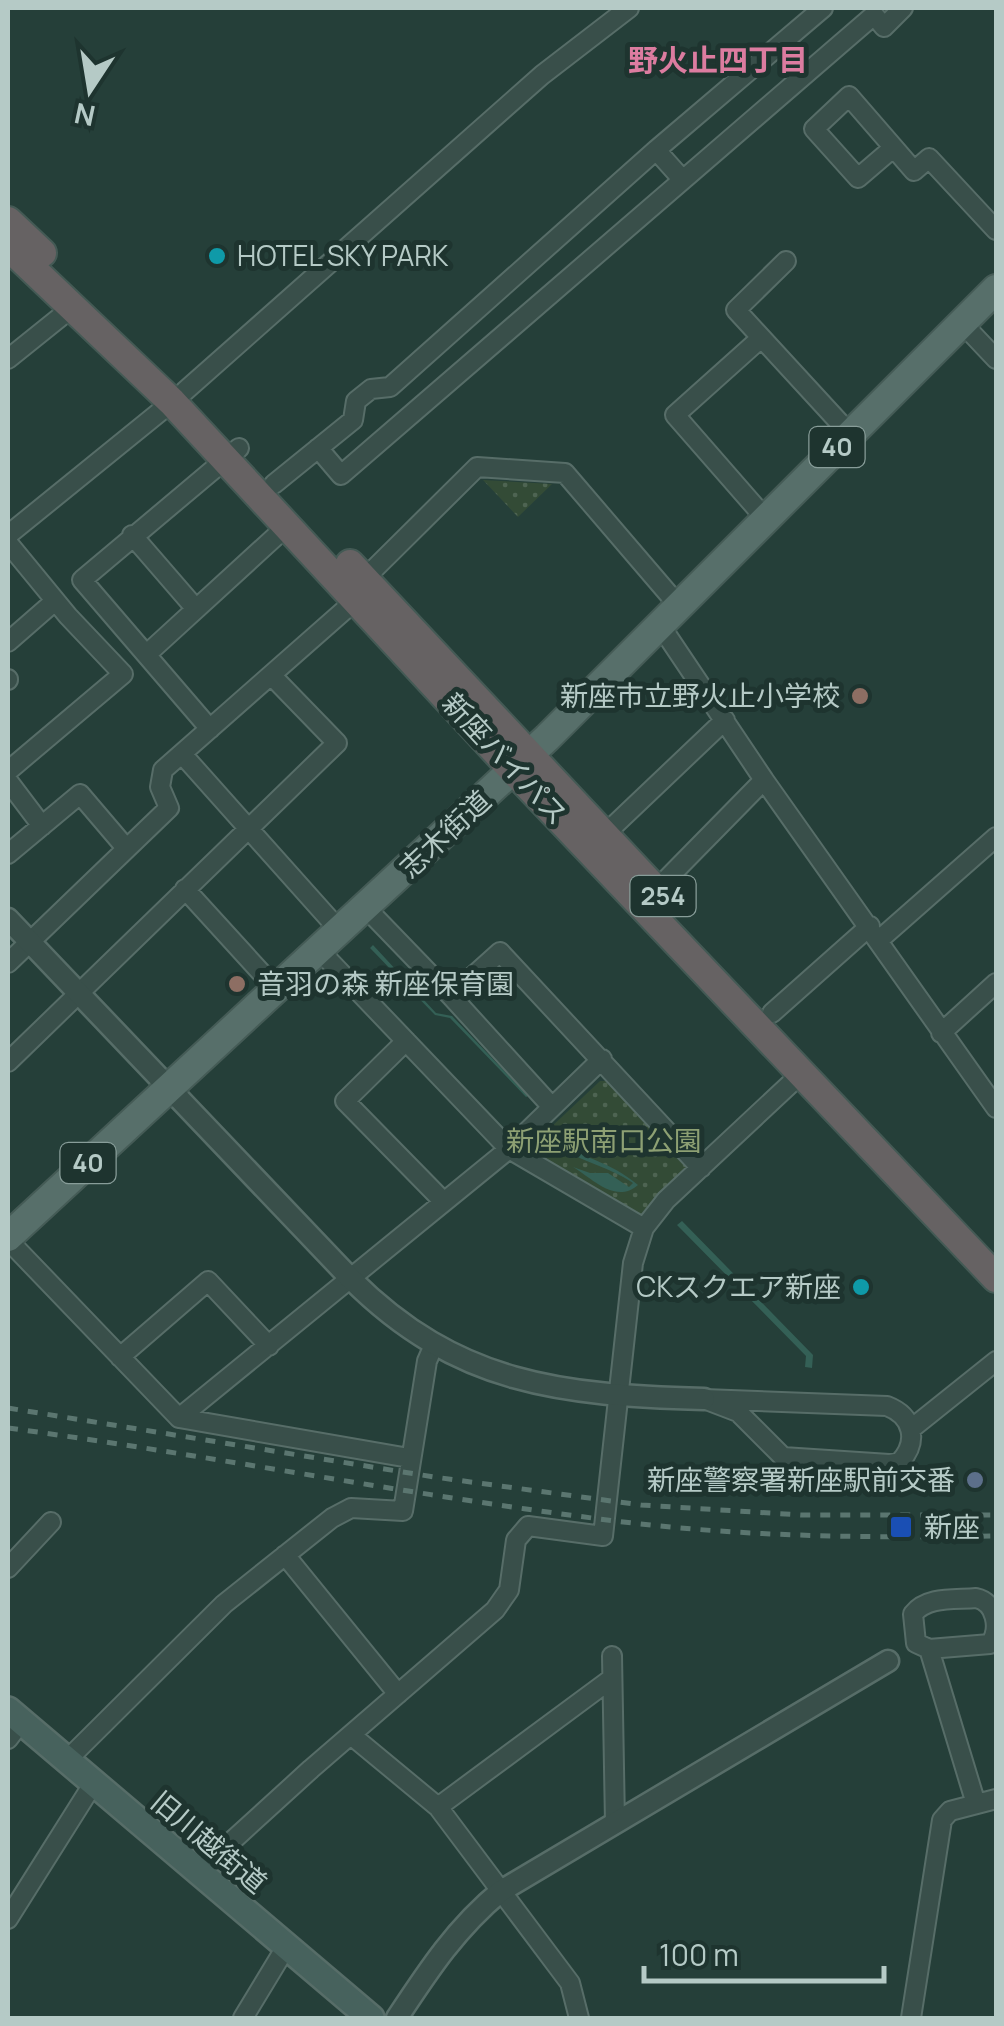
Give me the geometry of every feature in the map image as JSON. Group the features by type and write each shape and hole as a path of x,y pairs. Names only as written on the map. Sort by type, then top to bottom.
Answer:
{"highway":[{"name":"新座バイパス","path":"8,220 232,454 288,525 359,590 521,762 996,1278"},
{"name":"新座バイパス","path":"8,246 178,397"},
{"name":"新座バイパス","path":"232,454 274,484 359,590"},
{"name":"新座バイパス","path":"521,762 604,835 996,1251"}],"main road":[{"name":"志木街道","path":"8,1238 521,762 996,289"},
{"name":"旧川越街道","path":"12,1724 67,1760 372,2018"}],"street":[{"path":"8,536 178,397 542,76 629,8"},
{"path":"274,484 353,420 356,401 371,389 390,387 656,150 824,8"},
{"path":"318,448 341,475 874,15 884,27 902,8"},
{"path":"893,148 858,178 814,129 849,96 914,171 928,158 996,230"},
{"path":"656,150 682,178"},
{"path":"786,261 736,310 850,434"},
{"path":"8,360 74,306"},
{"path":"962,323 996,358"},
{"path":"761,338 675,415 765,518"},
{"path":"210,730 82,580 232,454"},
{"path":"8,962 169,808 160,788 163,770 272,676 476,467 565,473 669,615 725,720 764,780 941,1033 993,1097"},
{"path":"147,654 288,525"},
{"path":"132,535 196,609"},
{"path":"8,543 54,600 123,674 8,771"},
{"path":"8,642 54,600"},
{"path":"8,1062 337,743 272,676"},
{"path":"604,835 725,720"},
{"path":"182,754 248,829 406,1040 509,1150 644,1228"},
{"path":"656,890 764,780"},
{"path":"8,781 42,826"},
{"path":"8,854 80,794 126,848"},
{"path":"772,1013 996,836"},
{"path":"185,889 277,990"},
{"path":"366,908 552,1107"},
{"path":"8,919 351,1279 386,1311 434,1344 482,1368 526,1382 618,1396 704,1399 782,1404 887,1406 906,1418 912,1446 900,1462 889,1464 794,1460 774,1452 738,1412 704,1399"},
{"path":"451,996 500,952 701,1168"},
{"path":"941,1033 996,983"},
{"path":"406,1040 345,1100 444,1200"},
{"path":"179,1418 509,1150 602,1060"},
{"path":"199,1872 496,1610 509,1590 516,1540 528,1526 603,1536 633,1264 644,1228 666,1200 804,1072"},
{"path":"8,1238 179,1418 409,1458"},
{"path":"120,1357 208,1281 269,1346"},
{"path":"67,1760 224,1604 332,1518 351,1508 403,1511 427,1361 434,1344"},
{"path":"911,1429 996,1361"},
{"path":"763,1436 768,1416 782,1404"},
{"path":"8,1568 52,1522"},
{"path":"285,1555 398,1694"},
{"path":"929,1649 990,1644 995,1632 992,1606 976,1598 926,1602 913,1614 916,1642 929,1649 976,1804"},
{"path":"612,1656 615,1823"},
{"path":"397,2018 451,1938 500,1892 894,1659"},
{"path":"438,1806 611,1679"},
{"path":"351,1735 438,1806 570,1983 578,2018"},
{"path":"8,1919 94,1784"},
{"path":"910,2018 942,1820 950,1810 996,1800"},
{"path":"243,2018 286,1946"}],"green space":[{"path":"483,480 552,484 518,517"},
{"name":"新座駅南口公園","path":"600,1081 611,1081 689,1163 689,1171 644,1217 532,1153 532,1145"}],"shaded area":[{"path":"373,945 436,1013 452,1016 528,1096 450,1018 435,1015 370,948"},
{"path":"551,1138 617,1170 638,1185 622,1192 605,1188 573,1167 590,1173 608,1173 629,1187 633,1183 565,1151"},
{"path":"682,1221 813,1355 812,1368 805,1367 806,1356 677,1225"}],"railway":[{"path":"8,1408 434,1477 641,1505 801,1515 996,1515"},
{"path":"8,1428 632,1523 814,1535 996,1536"}],"place":[{"name":"HOTEL SKY PARK","path":"217,256"},
{"name":"新座市立野火止小学校","path":"860,696"},
{"name":"音羽の森 新座保育園","path":"237,984"},
{"name":"CKスクエア新座","path":"861,1287"},
{"name":"新座警察署新座駅前交番","path":"975,1480"},
{"name":"新座","path":"901,1527"}],"district":[{"name":"野火止四丁目","path":"718,61"}]}
